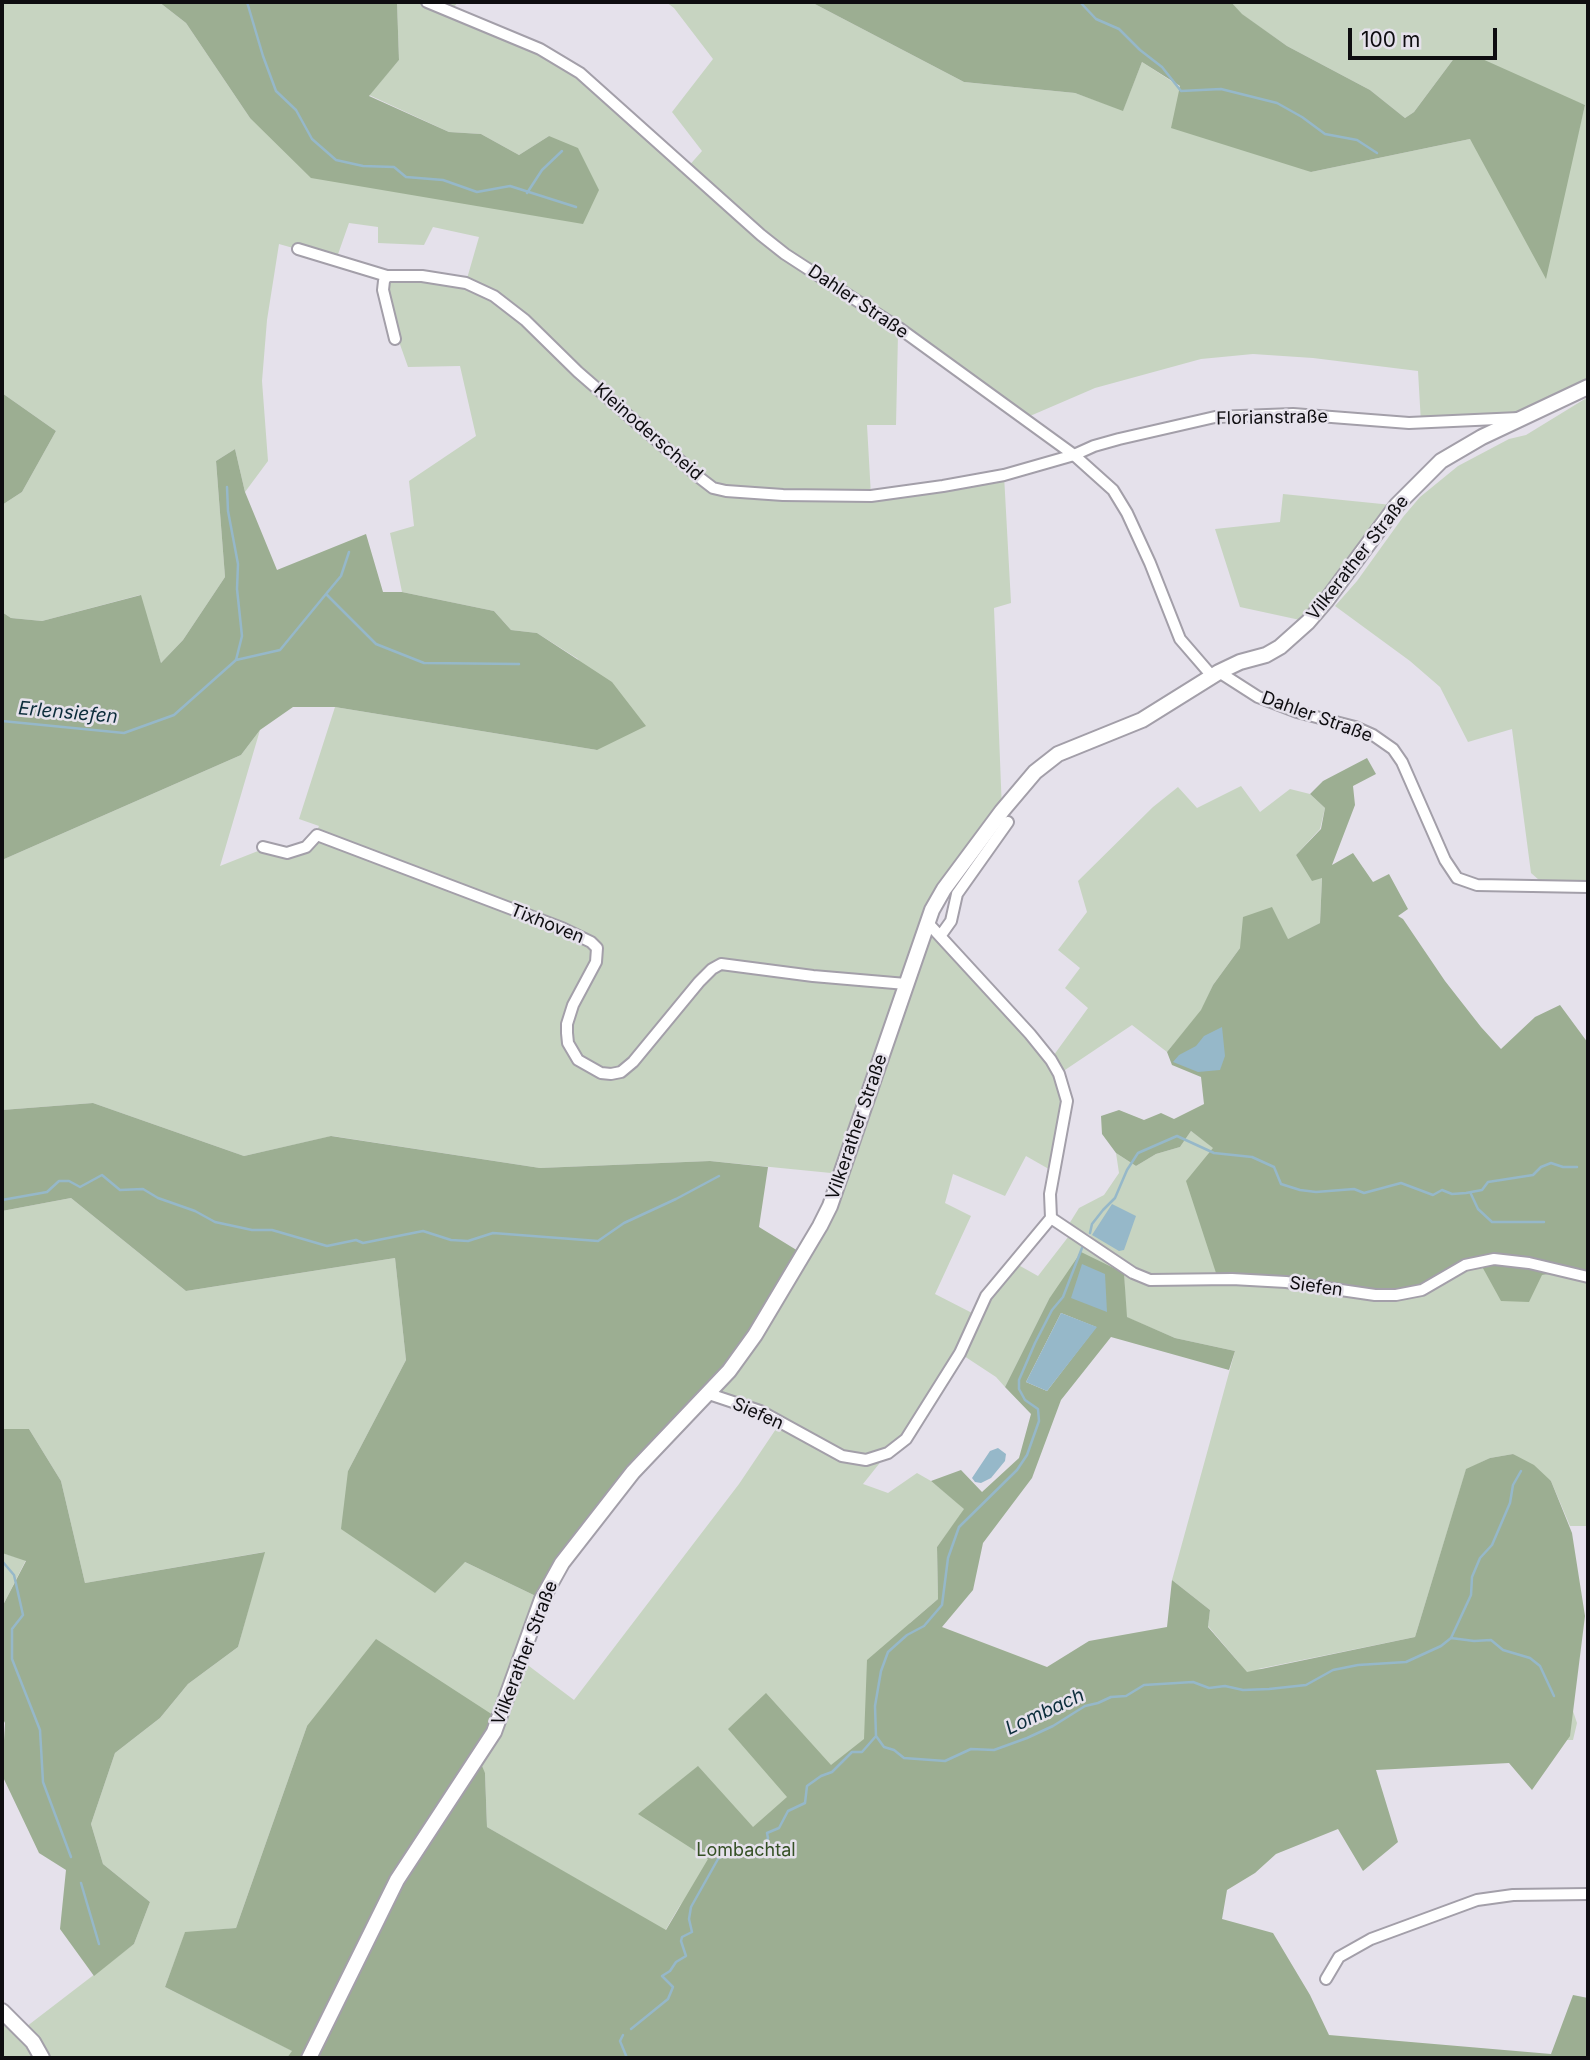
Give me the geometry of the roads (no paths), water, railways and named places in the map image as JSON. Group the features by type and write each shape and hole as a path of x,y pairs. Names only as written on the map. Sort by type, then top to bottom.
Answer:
{"street":[{"name":"Dahler Straße","path":"427,2 540,49 580,73 785,254 899,328 1074,456 1113,490 1128,513 1180,639 1216,674 1258,696 1279,706 1364,731 1392,749 1402,762 1451,873 1457,878 1477,886 1588,887"},
{"name":"Kleinoderscheid","path":"298,249 387,276 422,276 466,283 494,296 525,320 578,372 713,488 783,495 871,496 943,486"},
{"path":"387,276 383,290 395,339"},
{"name":"Vilkerather Straße","path":"309,2058 397,1880 494,1732 542,1599 562,1563 633,1472 709,1394 742,1354 792,1275 830,1206 927,922 944,889 972,850 1022,785 1041,766 1070,748 1142,720 1216,674 1280,647 1308,622 1397,505 1441,461 1461,447 1588,387"},
{"name":"Florianstraße","path":"943,486 1004,475 1074,456 1094,446 1119,439 1215,417 1293,414 1409,423 1525,417"},
{"path":"941,935 951,921 957,894 1007,828"},
{"name":"Tixhoven","path":"263,847 288,853 306,847 317,835 562,928 591,942 597,948 596,962 573,1005 567,1033 568,1043 578,1060 601,1073 621,1072 633,1062 699,982 721,964 906,985"},
{"path":"927,922 1041,1046 1059,1074 1067,1101 1050,1194 1051,1218"},
{"name":"Siefen","path":"709,1394 760,1411 842,1456 866,1460 888,1453 906,1439 960,1353 986,1296 1051,1218 1133,1273 1150,1280 1202,1278 1286,1282 1375,1295 1396,1295 1422,1290 1465,1265 1494,1259 1529,1263 1588,1278"},
{"path":"1326,1979 1339,1957 1371,1939 1477,1900 1513,1895 1588,1894"},
{"path":"2,2011 38,2048 42,2058"}],"water":[{"path":"1222,1027 1225,1056 1220,1070 1198,1072 1173,1062 1179,1055 1196,1046 1204,1036"},
{"path":"1112,1204 1136,1216 1124,1250 1119,1251 1092,1235"},
{"path":"1082,1264 1105,1274 1107,1312 1071,1298"},
{"path":"1061,1313 1097,1327 1047,1391 1026,1382"},
{"path":"998,1448 1006,1454 1005,1461 991,1478 981,1483 975,1482 972,1478 990,1451"}],"waterway":[{"path":"247,2 276,91 296,110 312,139 336,160 363,166 394,167 406,177 443,180 477,192 510,186 576,207"},
{"path":"1080,2 1096,19 1119,29 1162,67 1181,91 1221,89 1277,103 1325,134 1357,140 1377,153"},
{"path":"527,193 542,170 562,151"},
{"path":"227,487 228,511 238,564 237,589 242,636 236,660"},
{"path":"326,594 341,576 349,552"},
{"name":"Erlensiefen","path":"2,721 124,733 174,715 236,660 280,650 326,594 376,644 424,663 519,664"},
{"path":"1090,1233 1092,1224 1115,1198 1138,1153 1177,1136 1214,1153 1252,1157 1274,1167 1281,1184 1316,1192 1354,1189 1364,1193 1401,1183 1433,1195 1442,1190 1452,1194 1466,1193 1482,1190 1488,1182 1533,1175 1541,1167 1551,1163 1563,1167 1577,1167"},
{"path":"2,1200 47,1192 59,1181 69,1181 80,1187 102,1175 120,1190 143,1189 215,1222 252,1230 272,1230 327,1246 356,1240 363,1243 423,1231 451,1240 468,1241 493,1233 598,1241 624,1223 719,1176"},
{"path":"1471,1194 1478,1209 1492,1222 1544,1222"},
{"path":"876,1736 875,1706 881,1671 888,1652 907,1635 924,1626 942,1605 948,1558 959,1527 1017,1470 1027,1455 1039,1421 1038,1409 1025,1400 1019,1389 1019,1380 1052,1310 1063,1297 1082,1248"},
{"name":"Lombach","path":"631,2029 668,1999 673,1987 662,1976 686,1956 681,1941 682,1937 692,1932 689,1919 691,1907 718,1859 729,1851 753,1853 765,1847 767,1833 779,1828 788,1811 805,1803 807,1786 832,1772 852,1752 862,1752 876,1736 884,1747 894,1750 904,1758 945,1761 971,1749 994,1750 1027,1738 1085,1706 1111,1697 1126,1696 1144,1685 1193,1682 1209,1688 1225,1686 1243,1690 1269,1689 1306,1685 1333,1670 1358,1665 1406,1662 1441,1646 1451,1638 1471,1595 1472,1577 1480,1558 1492,1545 1510,1503 1513,1485 1521,1471"},
{"path":"2,1561 14,1575 23,1615 12,1629 12,1659 40,1730 43,1782 71,1857"},
{"path":"1451,1638 1491,1640 1503,1650 1530,1658 1540,1666 1554,1696"},
{"path":"81,1883 99,1944"},
{"name":"Lombach","path":"623,2035 620,2041 627,2058"}],"park label":[{"name":"Lombachtal","path":"746,1851"}]}
